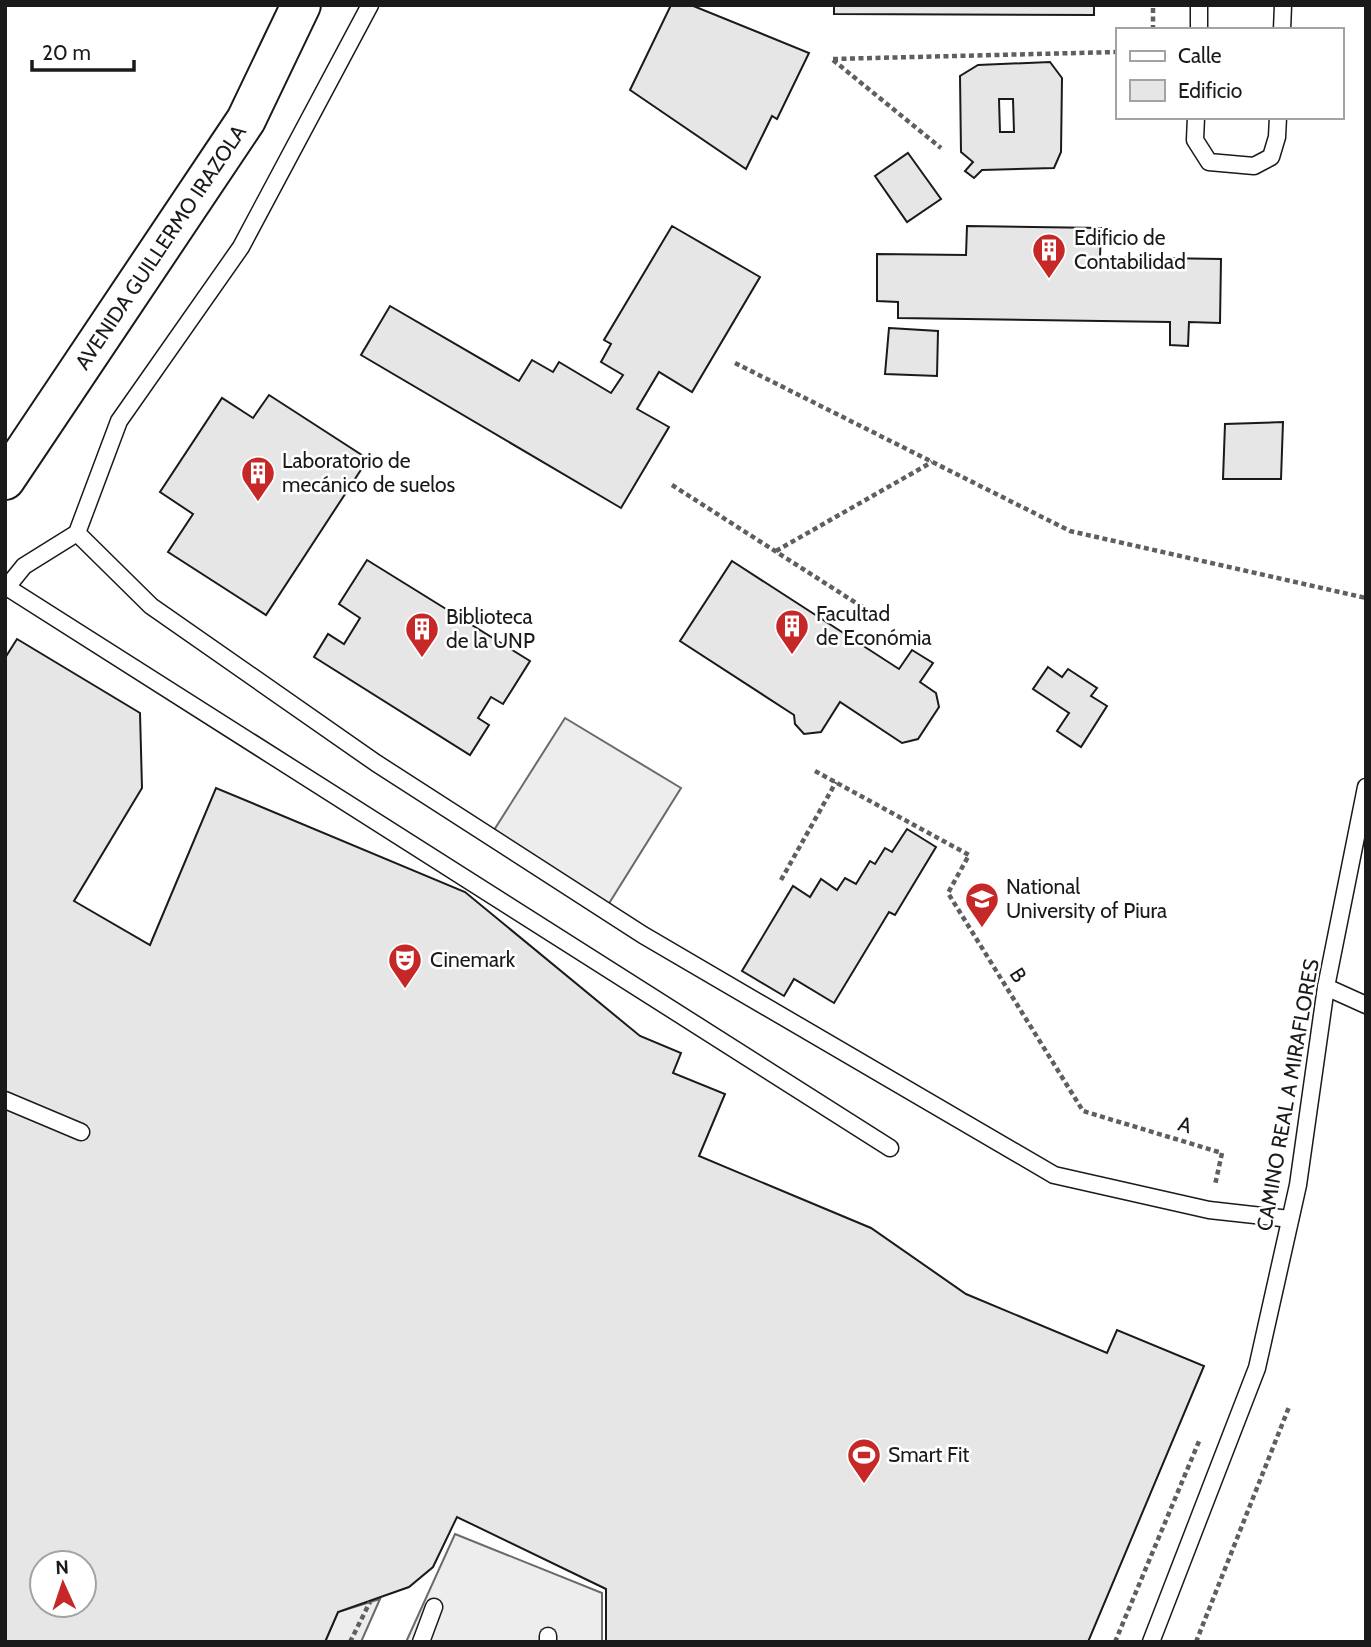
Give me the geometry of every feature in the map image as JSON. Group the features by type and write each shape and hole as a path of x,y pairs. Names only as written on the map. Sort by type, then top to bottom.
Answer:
{"main road":[{"name":"AVENIDA GUILLERMO IRAZOLA","path":"5,480 246,120 301,5"}],"lane":[{"path":"370,5 241,247 119,421 77,533 23,566 6,587 890,1148"},
{"path":"1199,5 1199,28"},
{"path":"1282,28 1283,5"},
{"path":"1196,119 1195,140 1209,162 1254,166 1270,157 1277,137 1278,119"},
{"path":"77,533 152,606 376,762 642,935 1054,1175 1209,1210 1290,1219"},
{"name":"CAMINO REAL A MIRAFLORES","path":"1151,1642 1257,1368 1298,1185 1326,987 1366,787"},
{"path":"1326,987 1366,1005"},
{"path":"5,1100 81,1132"},
{"path":"421,1642 434,1606"}],"path":[{"path":"1153,5 1153,28"},
{"path":"941,148 833,59 1116,52"},
{"path":"735,363 1070,531 1366,598"},
{"path":"776,551 932,462"},
{"path":"672,485 867,610"},
{"path":"781,880 836,782 816,771"},
{"name":"B","path":"836,782 969,855 948,893 1083,1111"},
{"name":"A","path":"1083,1111 1222,1153 1209,1210"},
{"path":"1196,1642 1289,1407"},
{"path":"1115,1642 1204,1428"},
{"path":"350,1642 370,1602"}],"shaded area":[{"path":"565,718 681,788 603,913 489,838"},
{"path":"455,1534 602,1593 602,1642 406,1642"},
{"path":"380,1599 361,1642 325,1642 338,1612"}],"building":[{"path":"671,5 691,5 809,53 777,119 772,116 746,169 630,90"},
{"path":"834,5 1094,5 1094,15 834,14"},
{"path":"1050,62 1062,78 1061,152 1054,168 982,170 974,178 965,171 973,162 961,152 960,76 978,65","holes":["999,99 1013,99 1014,132 1000,132"]},
{"path":"908,153 941,199 907,222 875,176"},
{"path":"672,226 760,277 692,392 659,372 637,409 669,427 621,508 361,355 390,306 519,381 532,360 553,372 559,362 611,393 623,375 601,362 611,344 604,340"},
{"name":"Edificio de Contabilidad","path":"967,226 1101,228 1100,257 1221,259 1220,323 1189,322 1188,346 1170,345 1170,322 898,318 898,302 877,301 877,254 966,255"},
{"path":"889,328 938,331 937,376 885,374"},
{"name":"Laboratorio de mecánico de suelos","path":"269,395 368,459 266,615 168,552 193,514 160,492 222,398 253,418"},
{"path":"1283,422 1281,479 1223,479 1225,424"},
{"name":"Biblioteca de la UNP","path":"367,560 530,661 503,704 491,697 478,718 489,725 470,755 314,657 328,634 344,644 360,618 339,604"},
{"name":"Facultad de Económia","path":"732,561 899,669 912,650 933,663 920,682 936,693 939,707 918,739 902,743 840,702 821,732 804,734 795,724 794,715 680,641"},
{"path":"17,639 140,713 142,788 74,901 150,945 216,788 465,892 640,1036 681,1053 673,1073 725,1094 699,1156 871,1228 966,1294 1107,1353 1117,1330 1204,1366 1088,1642 606,1642 606,1589 457,1517 433,1567 409,1587 338,1612 325,1642 5,1642 5,658"},
{"path":"1048,667 1062,677 1068,669 1097,688 1091,696 1107,706 1081,747 1057,731 1069,713 1033,689"},
{"path":"907,829 936,847 895,915 889,912 834,1003 794,979 784,996 742,971 793,886 810,897 821,879 837,890 845,878 856,884 870,861 875,864 885,848 892,852"}],"place":[{"name":"Edificio de Contabilidad","path":"1049,280"},
{"name":"Laboratorio de mecánico de suelos","path":"258,503"},
{"name":"Facultad de Económia","path":"792,656"},
{"name":"Biblioteca de la UNP","path":"422,659"},
{"name":"National University of Piura","path":"982,929"},
{"name":"Cinemark","path":"405,990"},
{"name":"Smart Fit","path":"864,1485"}]}
